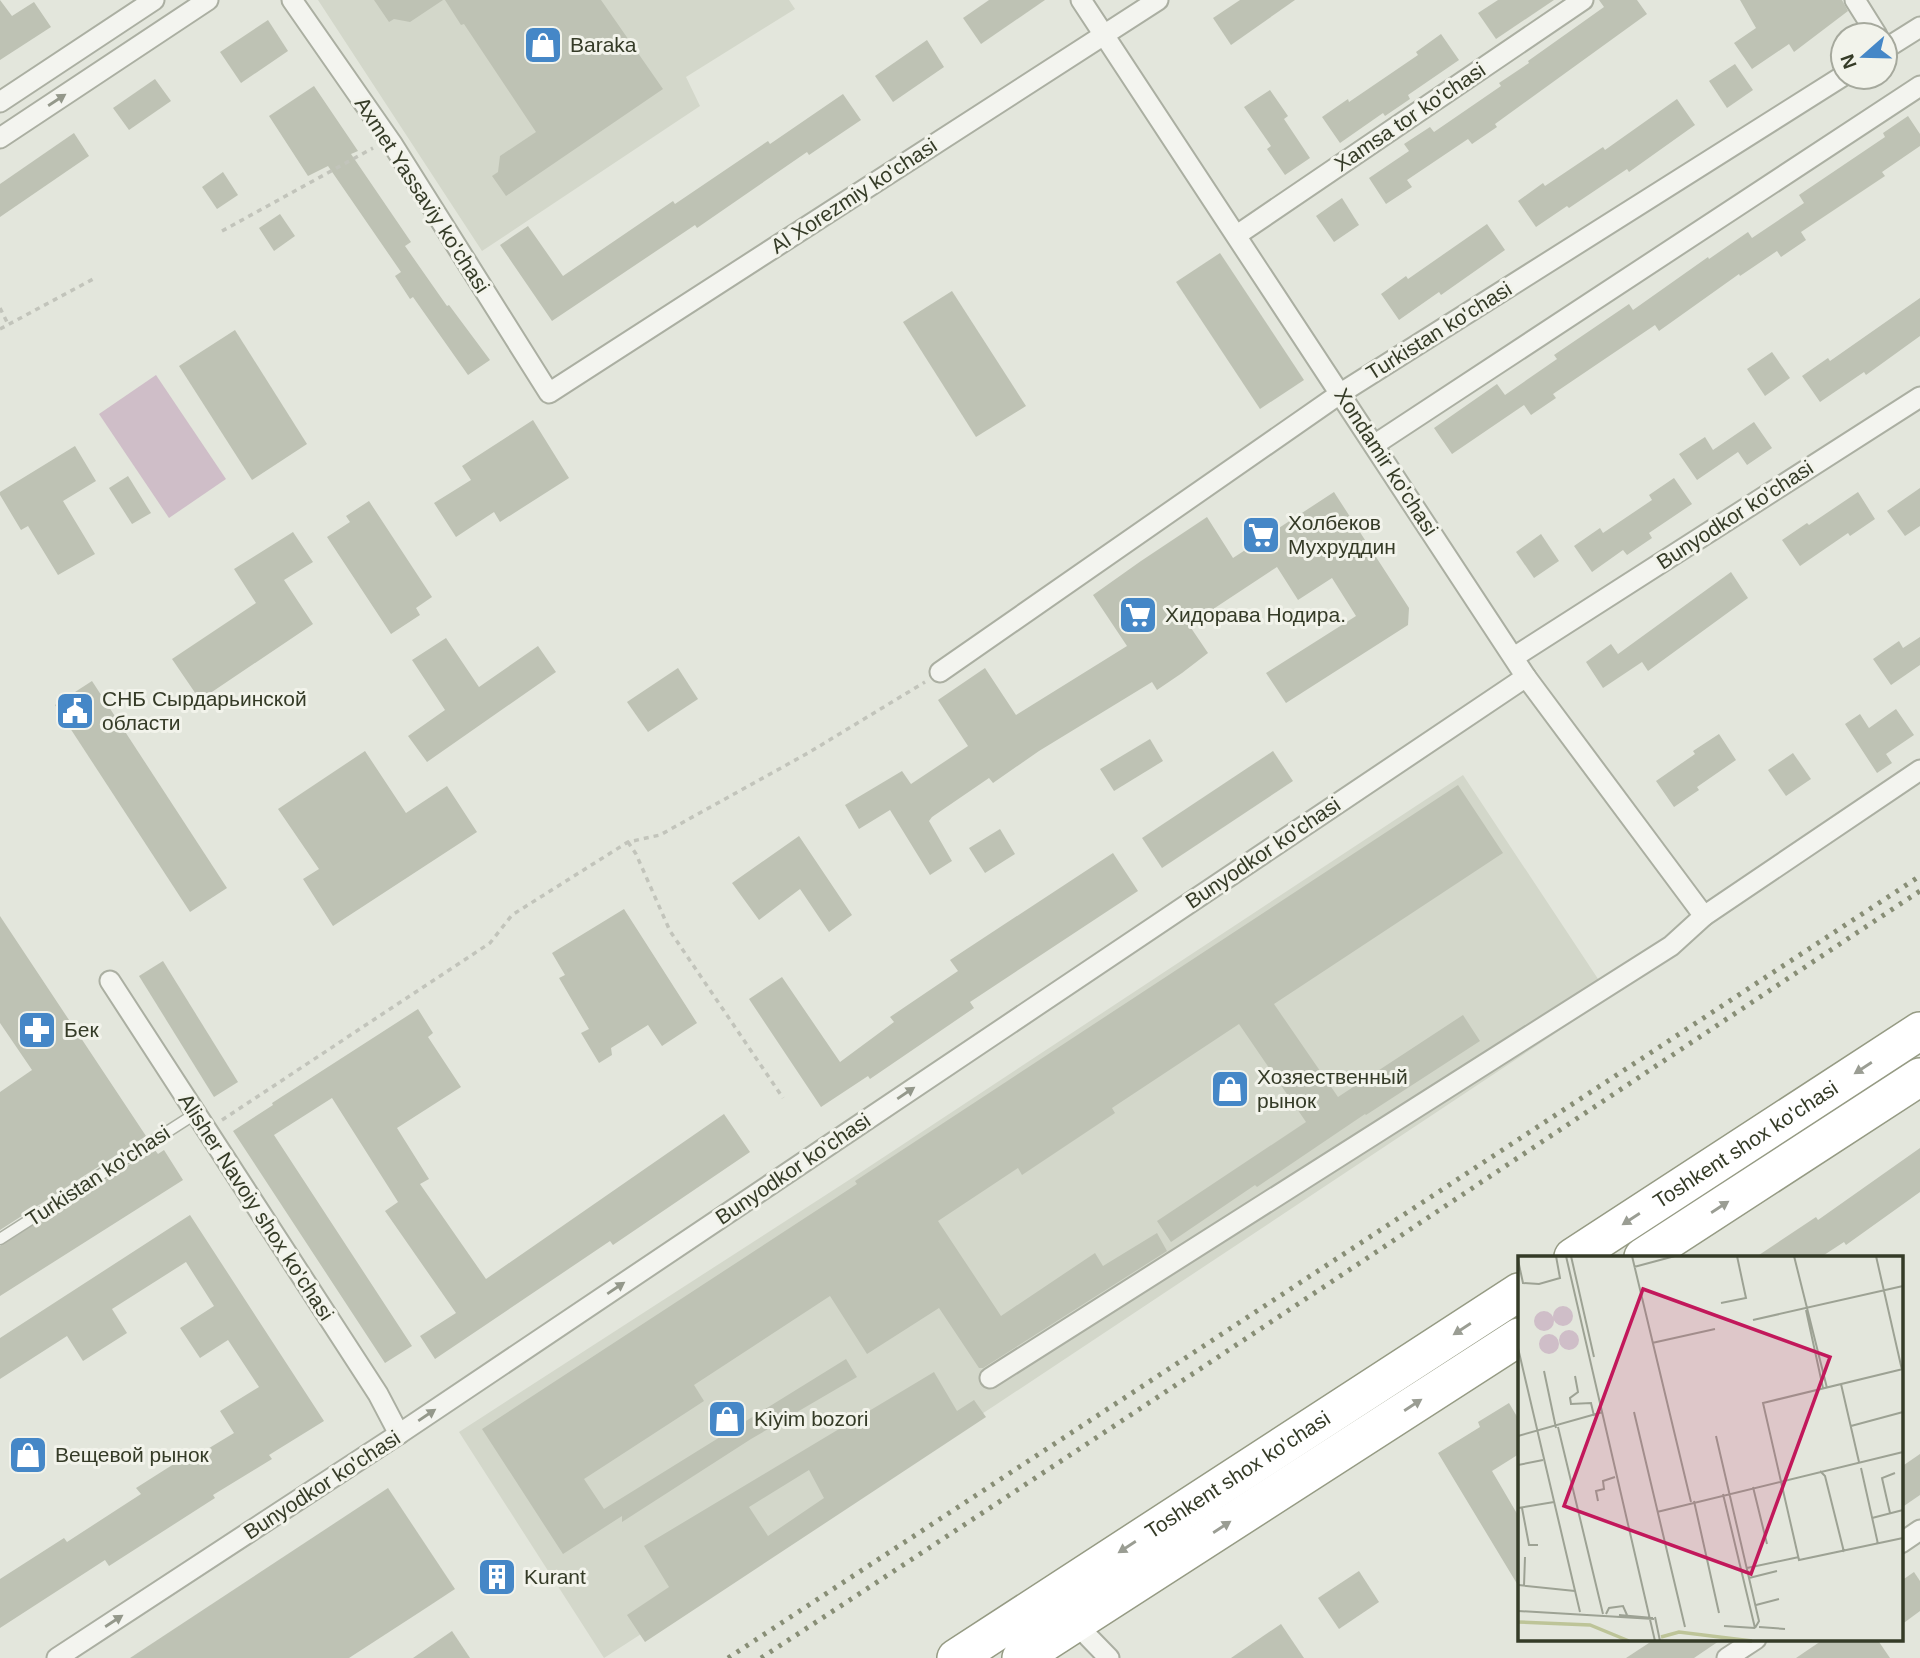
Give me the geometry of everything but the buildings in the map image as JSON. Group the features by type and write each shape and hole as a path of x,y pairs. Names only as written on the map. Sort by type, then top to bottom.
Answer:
{"highway":[{"name":"Toshkent shox ko'chasi","path":"1575,1256 1920,1031"},
{"name":"Toshkent shox ko'chasi","path":"1645,1256 1920,1077"},
{"name":"Toshkent shox ko'chasi","path":"956,1658 1518,1293"},
{"name":"Toshkent shox ko'chasi","path":"1021,1658 1518,1338"}],"street":[{"path":"0,102 153,0"},
{"path":"0,138 208,0"},
{"name":"Axmet Yassaviy ko'chasi","path":"292,0 388,139 549,393"},
{"name":"Xondamir ko'chasi","path":"1081,0 1526,677 1703,916"},
{"name":"Al Xorezmiy ko'chasi","path":"549,393 1158,0"},
{"name":"Xamsa tor ko'chasi","path":"1237,235 1583,0"},
{"path":"1855,0 1868,21"},
{"path":"1899,37 1920,27"},
{"name":"Turkistan ko'chasi","path":"940,673 1341,393 1829,85"},
{"path":"1374,445 1920,86"},
{"name":"Bunyodkor ko'chasi","path":"1514,657 1920,397"},
{"name":"Bunyodkor ko'chasi","path":"57,1658 399,1434 1526,677"},
{"path":"990,1378 1671,946 1703,916 1920,770"},
{"name":"Alisher Navoiy shox ko'chasi","path":"110,981 378,1394 399,1434"},
{"path":"1902,1542 1920,1530"},
{"path":"1074,1622 1108,1658"},
{"path":"1727,1658 1754,1640"}],"lane":[{"name":"Turkistan ko'chasi","path":"0,1239 195,1114"}],"path":[{"path":"222,231 388,139"},
{"path":"0,329 95,278"},
{"path":"0,308 8,324"},
{"path":"206,1130 491,943 512,915 628,842 660,835 808,753 940,673"},
{"path":"628,842 636,854 670,931 783,1098"}],"shaded area":[{"path":"318,0 789,0 795,9 686,77 700,106 482,251"},
{"path":"156,375 226,479 169,518 99,414"},
{"name":"Хозяественный рынок","path":"1463,775 1610,997 994,1406 604,1658 459,1432 849,1180"}],"railway":[{"path":"728,1658 1920,876"},
{"path":"761,1658 1920,891"}],"place":[{"name":"Baraka","path":"543,45"},
{"name":"Холбеков Мухруддин","path":"1261,535"},
{"name":"Хидорава Нодира.","path":"1138,615"},
{"name":"СНБ Сырдарьинской области","path":"75,711"},
{"name":"Бек","path":"37,1030"},
{"name":"Хозяественный рынок","path":"1230,1089"},
{"name":"Kiyim bozori","path":"727,1419"},
{"name":"Вещевой рынок","path":"28,1455"},
{"name":"Kurant","path":"497,1577"}]}
